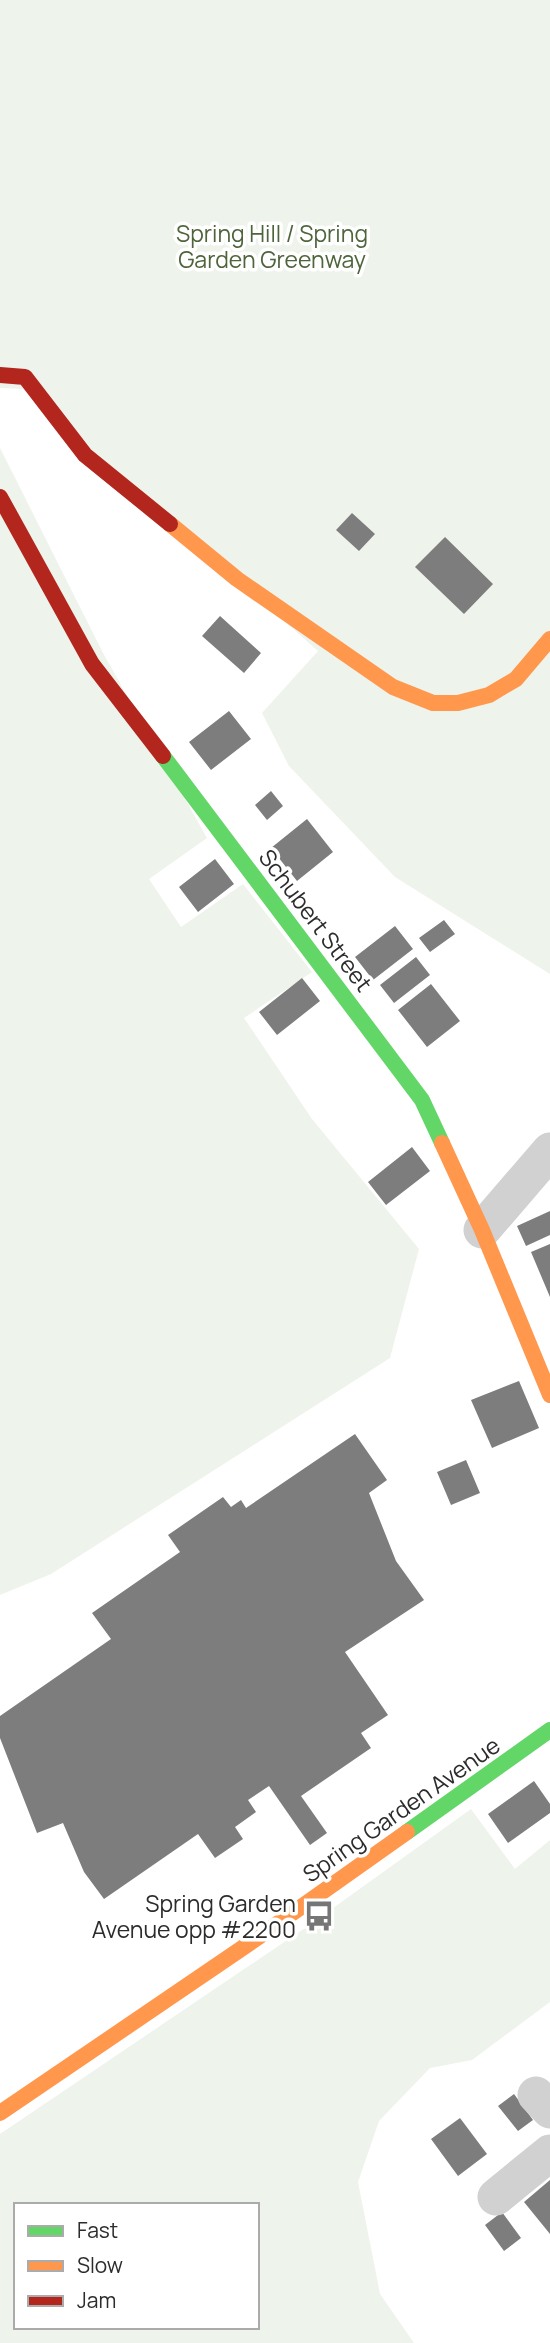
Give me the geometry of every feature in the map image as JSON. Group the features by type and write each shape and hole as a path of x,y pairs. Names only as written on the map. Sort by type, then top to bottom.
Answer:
{"street":[{"path":"0,374 25,377 85,455 202,552 393,687 433,703 457,703 489,695 516,678 550,639"},
{"name":"Schubert Street","path":"0,497 92,664 422,1100 482,1230 550,1395"},
{"path":"482,1230 550,1152"},
{"name":"Spring Garden Avenue","path":"0,2113 263,1934 550,1730"},
{"path":"496,2197 550,2153"}],"green space":[{"name":"Spring Hill / Spring Garden Greenway","path":"0,0 550,0 550,974 395,877 289,766 262,713 318,651 23,389 0,388"},
{"path":"0,448 103,653 207,838 149,879 181,927 243,884 312,972 244,1018 312,1119 419,1249 390,1358 51,1574 0,1595"},
{"path":"471,1809 515,1869 550,1840 550,2002 472,2060 430,2068 379,2121 358,2182 380,2294 414,2343 0,2343 0,2134 308,1926"}],"building":[{"path":"352,513 375,534 359,551 336,530"},
{"path":"445,537 493,584 464,614 415,567"},
{"path":"220,616 261,653 244,673 202,636"},
{"path":"229,711 251,739 211,770 189,742"},
{"path":"271,791 283,806 267,820 255,805"},
{"path":"307,819 333,852 297,881 271,848"},
{"path":"215,859 234,884 198,912 179,887"},
{"path":"444,920 455,934 430,952 419,938"},
{"path":"395,926 413,949 373,980 355,957"},
{"path":"416,957 430,975 394,1003 380,985"},
{"path":"302,978 320,1001 277,1035 259,1012"},
{"path":"431,984 460,1021 427,1047 398,1010"},
{"path":"412,1147 430,1171 386,1205 368,1182"},
{"path":"550,1211 550,1235 526,1246 517,1226"},
{"path":"550,1244 550,1297 531,1252"},
{"path":"519,1381 539,1428 492,1448 471,1400"},
{"path":"355,1434 387,1480 369,1493 396,1561 424,1600 345,1652 388,1715 361,1733 371,1748 301,1796 327,1833 310,1845 269,1786 248,1800 256,1812 235,1827 243,1839 215,1858 198,1834 104,1899 84,1872 63,1823 37,1833 0,1738 0,1716 111,1639 92,1613 180,1552 168,1535 223,1497 231,1507 241,1500 246,1508"},
{"path":"466,1460 480,1493 451,1505 437,1472"},
{"path":"534,1781 550,1804 550,1813 508,1843 488,1814"},
{"path":"514,2094 533,2120 518,2131 498,2106"},
{"path":"460,2118 487,2154 458,2176 431,2139"},
{"path":"550,2180 550,2234 524,2202"},
{"path":"502,2212 521,2238 504,2251 485,2225"}],"traffic: fast":[{"path":"163,756 422,1100 442,1143"},
{"path":"407,1832 550,1730"}],"traffic: slow":[{"path":"170,524 237,579 393,687 433,703 458,703 489,695 516,679 550,639"},
{"path":"442,1143 482,1230 550,1395"},
{"path":"0,2113 263,1934 407,1832"}],"traffic: jam":[{"path":"0,375 25,377 85,455 170,524"},
{"path":"0,497 92,664 163,756"}],"place":[{"name":"Spring Garden Avenue opp #2200","path":"319,1916"}]}
